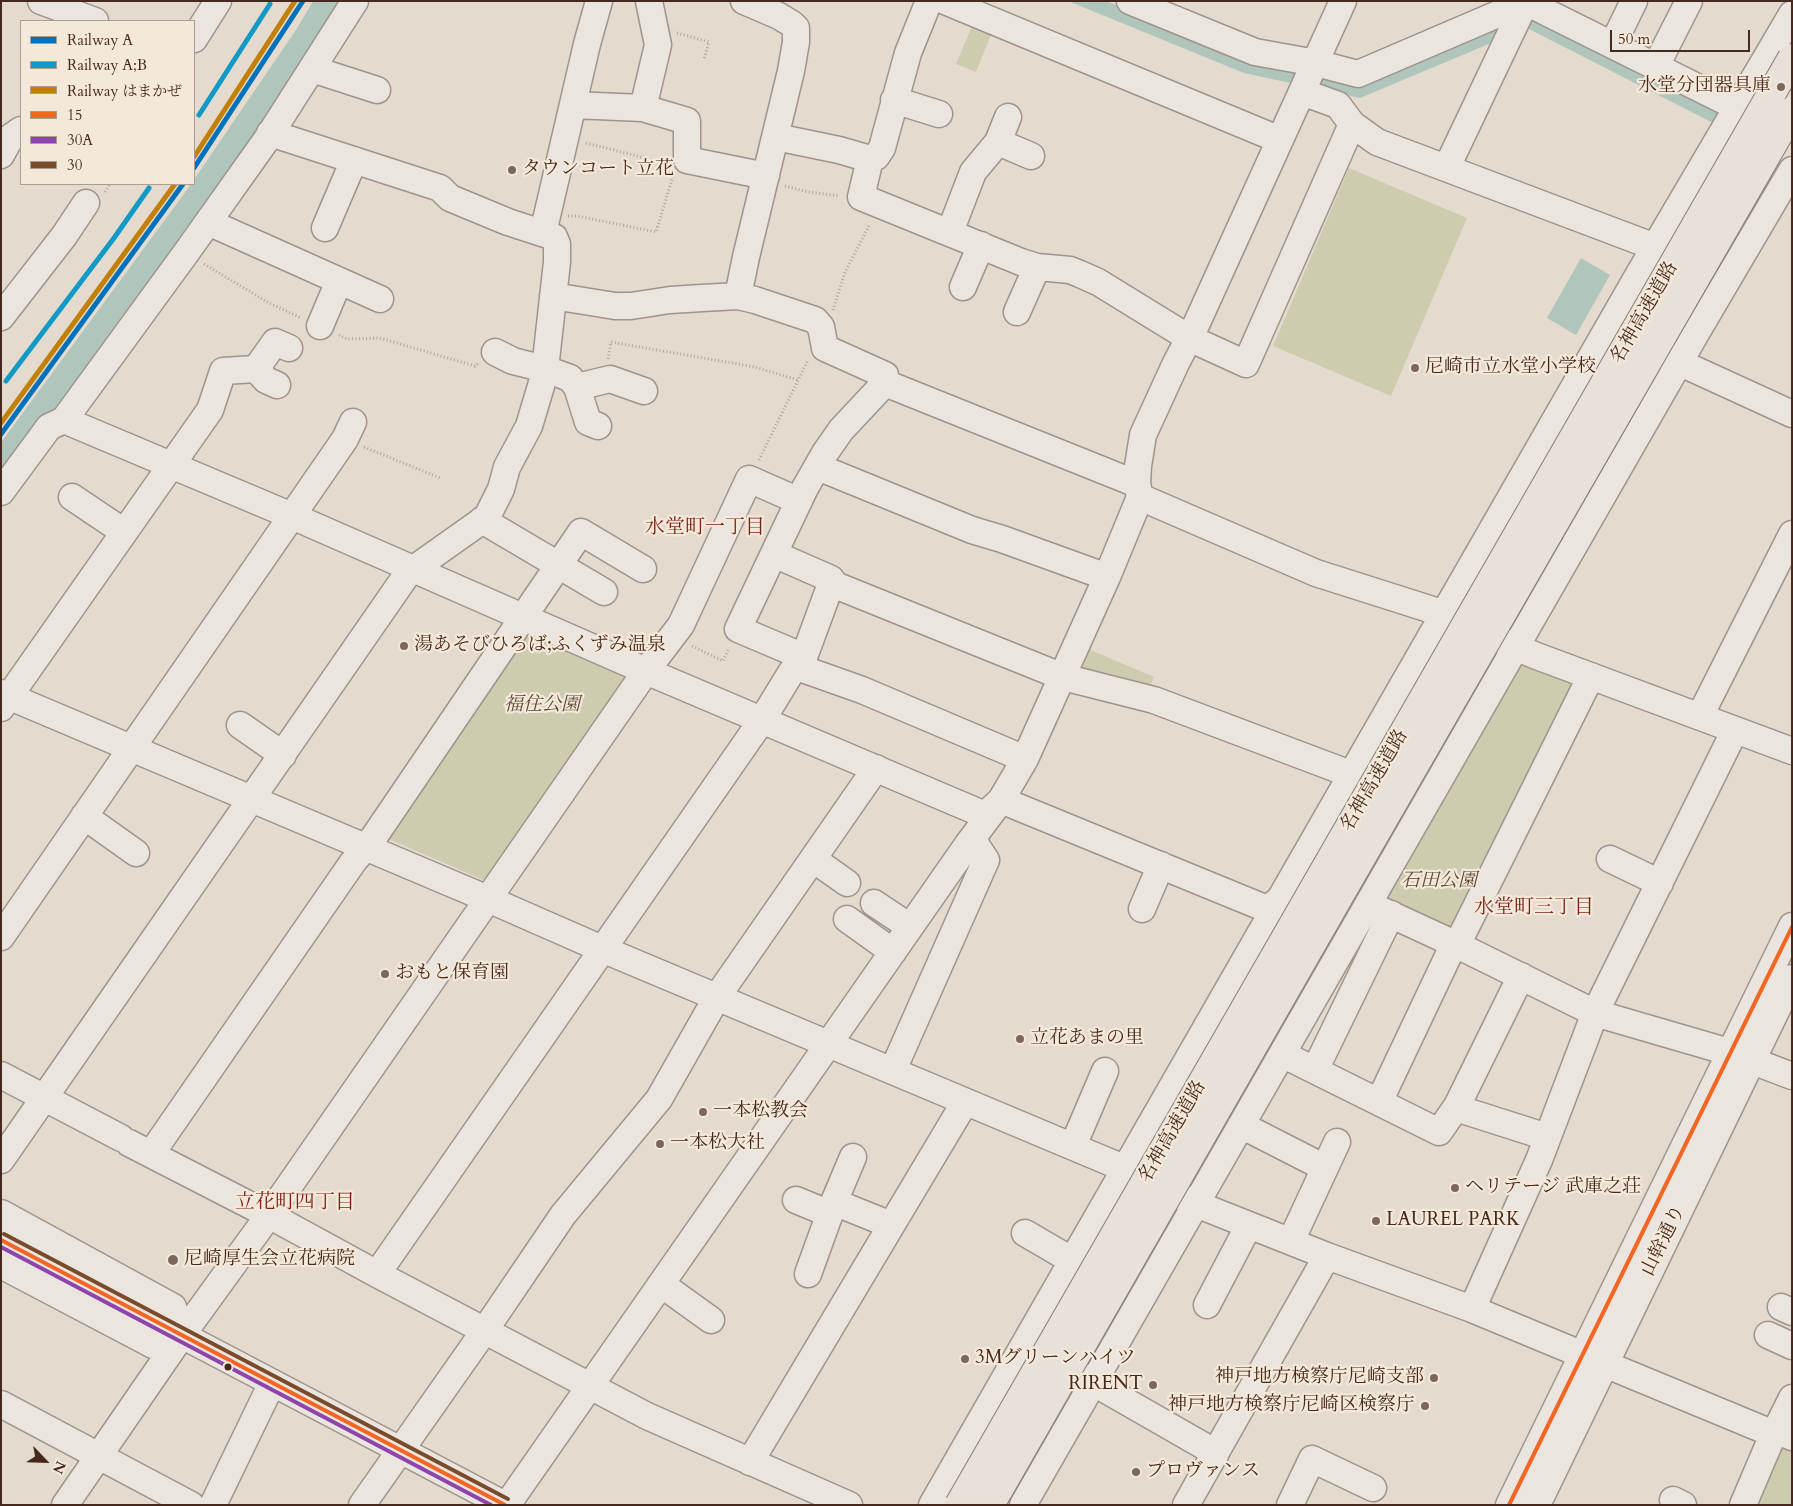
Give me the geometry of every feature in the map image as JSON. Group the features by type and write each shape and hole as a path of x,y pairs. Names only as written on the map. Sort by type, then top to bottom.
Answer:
{"highway":[{"name":"名神高速道路","path":"959,1505 1792,58"},
{"name":"名神高速道路","path":"990,1505 1792,111"}],"street":[{"path":"41,1 92,20"},
{"path":"195,37 218,1"},
{"path":"1,492 49,428 64,420 208,222 270,133 355,1"},
{"path":"545,225 587,44 599,1"},
{"path":"643,108 658,46 649,1"},
{"path":"776,137 839,150 870,159 876,157 882,148 908,53 929,1"},
{"path":"945,1 1280,140"},
{"path":"1130,1 1255,52 1309,78 1338,105 1352,124 1377,142 1655,247"},
{"path":"1,1240 506,1505 1001,800 1024,759 1107,577 1138,490 1138,466 1143,435 1344,1"},
{"path":"1656,66 1689,1"},
{"path":"738,296 776,137 796,42 796,28 792,24 780,16 749,2"},
{"path":"1613,44 1634,2"},
{"path":"1309,78 1358,74 1524,5 1568,11 1613,44 1738,106 1792,137"},
{"path":"1447,167 1524,5"},
{"path":"932,1505 1655,247 1792,14"},
{"path":"312,69 377,90"},
{"path":"894,100 939,114"},
{"path":"573,105 643,108 687,121 682,163 766,178"},
{"path":"950,232 973,172 998,142 1008,117"},
{"path":"870,159 870,200 1037,267 1070,270 1098,282 1189,338 1246,364 1352,124"},
{"path":"1,155 11,137 20,131"},
{"path":"1,1160 408,573 487,517 507,467 529,426 545,369 557,244 545,225 508,222 450,198 440,188 270,133"},
{"path":"998,142 1031,156"},
{"path":"325,228 354,160"},
{"path":"1314,1070 1420,814 1678,363 1792,170"},
{"path":"1,316 64,236 86,203"},
{"path":"208,222 380,299"},
{"path":"963,287 981,245"},
{"path":"1017,312 1037,267"},
{"path":"320,326 339,281"},
{"path":"553,296 615,306 631,306 670,300 738,296 755,300 814,320 823,337 885,375 885,383 841,430 818,466 799,501 738,629 862,690 1024,759"},
{"path":"1610,326 1678,363 1792,414"},
{"path":"256,369 275,342 289,348"},
{"path":"495,352 513,362 545,369 570,378 581,386 588,422 598,426"},
{"path":"256,369 266,380 277,385"},
{"path":"256,369 224,371 210,410 9,694 135,741 721,991 828,1044 894,1070 965,1102 1126,1169 1196,1204 1327,1256 1472,1309 1769,1432 1783,1435"},
{"path":"581,386 610,379 644,391"},
{"path":"885,383 1138,490 1316,573 1445,614 1534,655 1792,751"},
{"path":"64,420 292,516 523,618 985,815 1001,800"},
{"path":"1,937 292,516 349,430"},
{"path":"818,466 972,530 1107,577"},
{"path":"64,1505 182,1335 269,1215 646,671 681,625 750,479 799,501"},
{"path":"72,497 124,532"},
{"path":"482,520 604,592"},
{"path":"134,1145 370,842 581,532 643,569"},
{"path":"1700,716 1792,534"},
{"path":"774,554 830,579 835,585 1063,677 1154,700 1353,775 1420,814"},
{"path":"377,1274 762,720 792,672 802,662 828,592 835,585"},
{"path":"1379,1102 1451,950 1457,945 1591,676"},
{"path":"240,725 283,755"},
{"path":"1472,1309 1547,1137 1595,1013 1735,730"},
{"path":"362,1505 563,1215 659,1099 721,991 876,768"},
{"path":"1001,800 1267,909 1282,898"},
{"path":"84,816 136,853"},
{"path":"894,1070 986,860 972,839"},
{"path":"813,859 847,883"},
{"path":"1610,859 1660,882"},
{"path":"1142,909 1161,865"},
{"path":"1282,898 1350,937"},
{"path":"874,903 910,928"},
{"path":"1380,909 1595,1013 1740,1056 1792,1076"},
{"path":"1022,1505 1094,1384 1350,937 1380,909"},
{"path":"846,920 893,952"},
{"name":"山幹通り","path":"1537,1505 1594,1359 1740,1056 1792,926"},
{"path":"1282,1054 1439,1132 1456,1108 1521,976"},
{"name":"山幹通り","path":"1740,1056 1792,978"},
{"path":"1073,1146 1105,1071"},
{"path":"1,1075 647,1416 849,1505"},
{"path":"750,1462 965,1102"},
{"path":"1456,1108 1547,1137"},
{"path":"1241,1125 1325,1168"},
{"path":"1291,1241 1338,1142"},
{"path":"808,1274 832,1208 854,1157"},
{"path":"796,1200 891,1225"},
{"path":"1,1213 173,1307 182,1335"},
{"path":"1207,1304 1249,1225"},
{"path":"1025,1233 1073,1261"},
{"path":"1186,1505 1327,1256"},
{"path":"1,1265 153,1345 182,1335"},
{"path":"661,1284 712,1320"},
{"path":"1768,1335 1792,1346"},
{"path":"1025,1344 1216,1452"},
{"name":"山幹通り","path":"1508,1505 1594,1359"},
{"path":"213,1505 272,1382"},
{"path":"1744,1505 1783,1435 1792,1398"},
{"path":"1,1404 192,1505"},
{"path":"1290,1505 1312,1459 1373,1488"}],"path":[{"path":"655,26 709,42 704,59"},
{"path":"545,225 577,216 656,232 682,163 566,138"},
{"path":"750,479 813,350 823,337 839,297 845,272 862,241 870,200 808,192 766,178"},
{"path":"581,386 606,373 611,342 755,367 798,380"},
{"path":"349,430 440,478"},
{"path":"672,637 723,661 738,629"}],"green space":[{"path":"973,24 992,32 976,72 956,64"},
{"path":"1349,168 1467,218 1391,396 1273,346"},
{"name":"福住公園","path":"531,630 628,670 629,680 486,881 389,839 387,831 522,634"},
{"path":"1086,648 1154,677 1147,692 1082,675 1078,665"},
{"name":"石田公園","path":"1519,661 1576,677 1578,688 1450,934 1385,897"},
{"path":"1784,1447 1792,1450 1792,1505 1752,1505 1774,1452"}],"shaded area":[{"path":"1068,1 1106,1 1248,59 1358,83 1531,12 1719,107 1722,116 1717,125 1527,28 1360,98 1244,73"},
{"path":"1581,258 1610,275 1576,335 1547,318"}],"waterway":[{"path":"13,455 202,198 311,38 333,1"}],"rail line":[{"name":"はまかぜ","path":"195,155 295,1"},
{"name":"A","path":"195,166 303,1"},
{"name":"A;B","path":"199,115 270,4"},
{"name":"はまかぜ","path":"1,423 174,185"},
{"name":"A","path":"1,434 182,185"},
{"name":"A;B","path":"6,381 114,238 149,188"}],"transit line":[{"name":"15","path":"1509,1505 1792,927"},
{"name":"30","path":"4,1234 508,1499"},
{"name":"15","path":"1,1240 505,1505"},
{"name":"30A","path":"1,1247 491,1505"}],"place":[{"name":"水堂分団器具庫","path":"1781,87"},
{"name":"タウンコート立花","path":"512,170"},
{"name":"尼崎市立水堂小学校","path":"1415,368"},
{"name":"湯あそびひろば;ふくずみ温泉","path":"404,646"},
{"name":"おもと保育園","path":"385,974"},
{"name":"立花あまの里","path":"1020,1039"},
{"name":"一本松教会","path":"703,1112"},
{"name":"一本松大社","path":"660,1144"},
{"name":"ヘリテージ 武庫之荘","path":"1455,1188"},
{"name":"LAUREL PARK","path":"1376,1221"},
{"name":"尼崎厚生会立花病院","path":"173,1260"},
{"name":"3Mグリーンハイツ","path":"965,1359"},
{"name":"神戸地方検察庁尼崎支部","path":"1434,1378"},
{"name":"RIRENT","path":"1153,1385"},
{"name":"神戸地方検察庁尼崎区検察庁","path":"1425,1406"},
{"name":"プロヴァンス","path":"1136,1472"}],"district":[{"name":"水堂町一丁目","path":"705,528"},
{"name":"水堂町三丁目","path":"1534,908"},
{"name":"立花町四丁目","path":"295,1203"}]}
